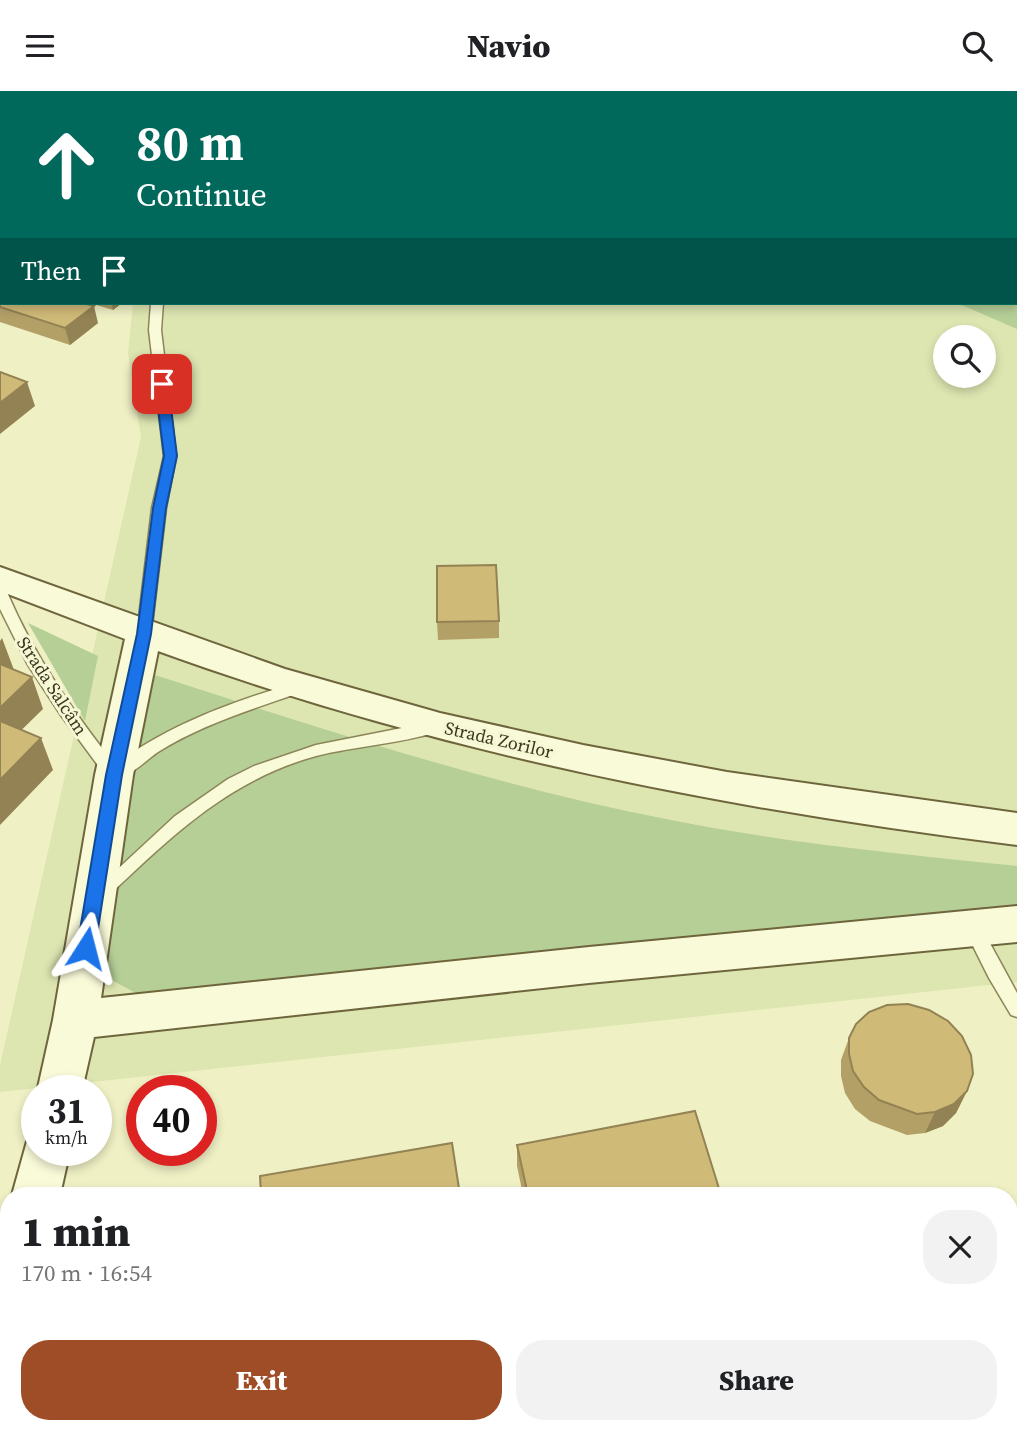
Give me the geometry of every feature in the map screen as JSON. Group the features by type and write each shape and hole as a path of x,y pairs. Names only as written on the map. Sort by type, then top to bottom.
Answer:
{"street":[{"name":"Strada Zorilor","path":"0,577 144,634 439,727 552,753 772,796 902,816 1017,829"},
{"path":"62,1075 75,1020 114,775 144,634"},
{"path":"75,1020 603,964 1017,924"},
{"path":"38,1187 42,1166"}],"lane":[{"path":"144,634 159,508 170,456 167,412 155,330 157,305"},
{"name":"Strada Salcâm","path":"0,592 14,629 62,709 114,775"},
{"path":"114,775 139,754 164,739 302,686"},
{"path":"93,899 176,824 239,781 332,745 439,727"},
{"path":"974,930 995,973 1017,1009"}],"green space":[{"path":"133,305 1017,305 1017,982 157,1075 126,1075 126,1078 112,1080 112,1075 21,1075 21,1090 0,1092 0,1065 141,437 128,353"},
{"path":"962,305 1017,305 1017,329"},
{"path":"28,623 98,656 85,721"},
{"path":"152,674 409,755 605,806 714,828 800,841 1017,866 1017,919 152,1002 88,967"}],"building":[{"path":"0,305 94,306 65,328"},
{"path":"0,372 27,382 0,403"},
{"path":"496,565 499,621 437,622 437,566"},
{"path":"0,664 32,677 0,708"},
{"path":"0,721 41,738 0,780"},
{"path":"908,1004 929,1010 948,1021 962,1036 971,1055 973,1074 967,1091 954,1104 935,1112 917,1114 879,1100 864,1087 853,1071 849,1038 856,1024 869,1012 887,1005"},
{"path":"695,1111 719,1187 526,1187 517,1145"},
{"path":"452,1143 459,1187 261,1187 260,1176"}],"route":[{"path":"86,948 114,775 144,634 159,508 170,456 162,384"}]}
